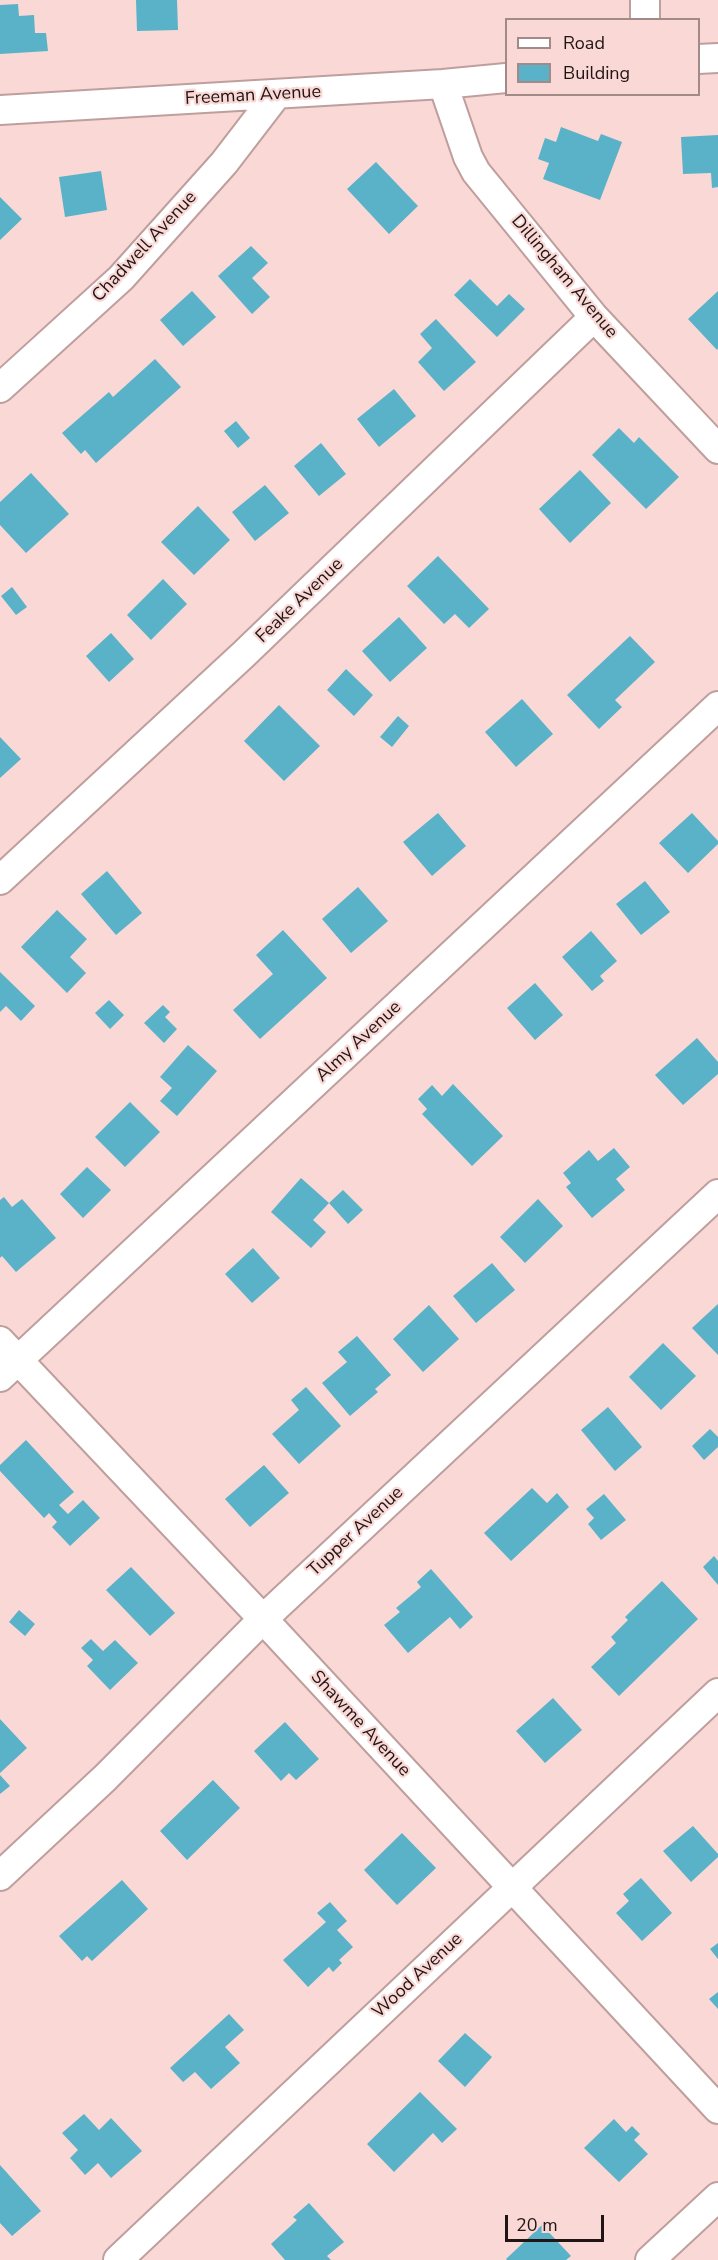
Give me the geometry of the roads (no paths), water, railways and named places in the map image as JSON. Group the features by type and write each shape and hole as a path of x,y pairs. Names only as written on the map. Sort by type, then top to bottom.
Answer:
{"street":[{"path":"645,0 645,18"},
{"path":"700,59 718,58"},
{"name":"Freeman Avenue","path":"0,110 443,84 505,78"},
{"name":"Dillingham Avenue","path":"443,84 468,157 476,172 594,316 718,449"},
{"name":"Chadwell Avenue","path":"0,388 121,278 224,163 277,94"},
{"name":"Feake Avenue","path":"0,880 244,654 594,316"},
{"name":"Almy Avenue","path":"6,1360 718,706"},
{"name":"Tupper Avenue","path":"0,1876 105,1778 263,1619 718,1194"},
{"name":"Shawme Avenue","path":"6,1360 263,1619 718,2109"},
{"name":"Wood Avenue","path":"118,2260 718,1693"},
{"path":"650,2260 718,2197"}]}
